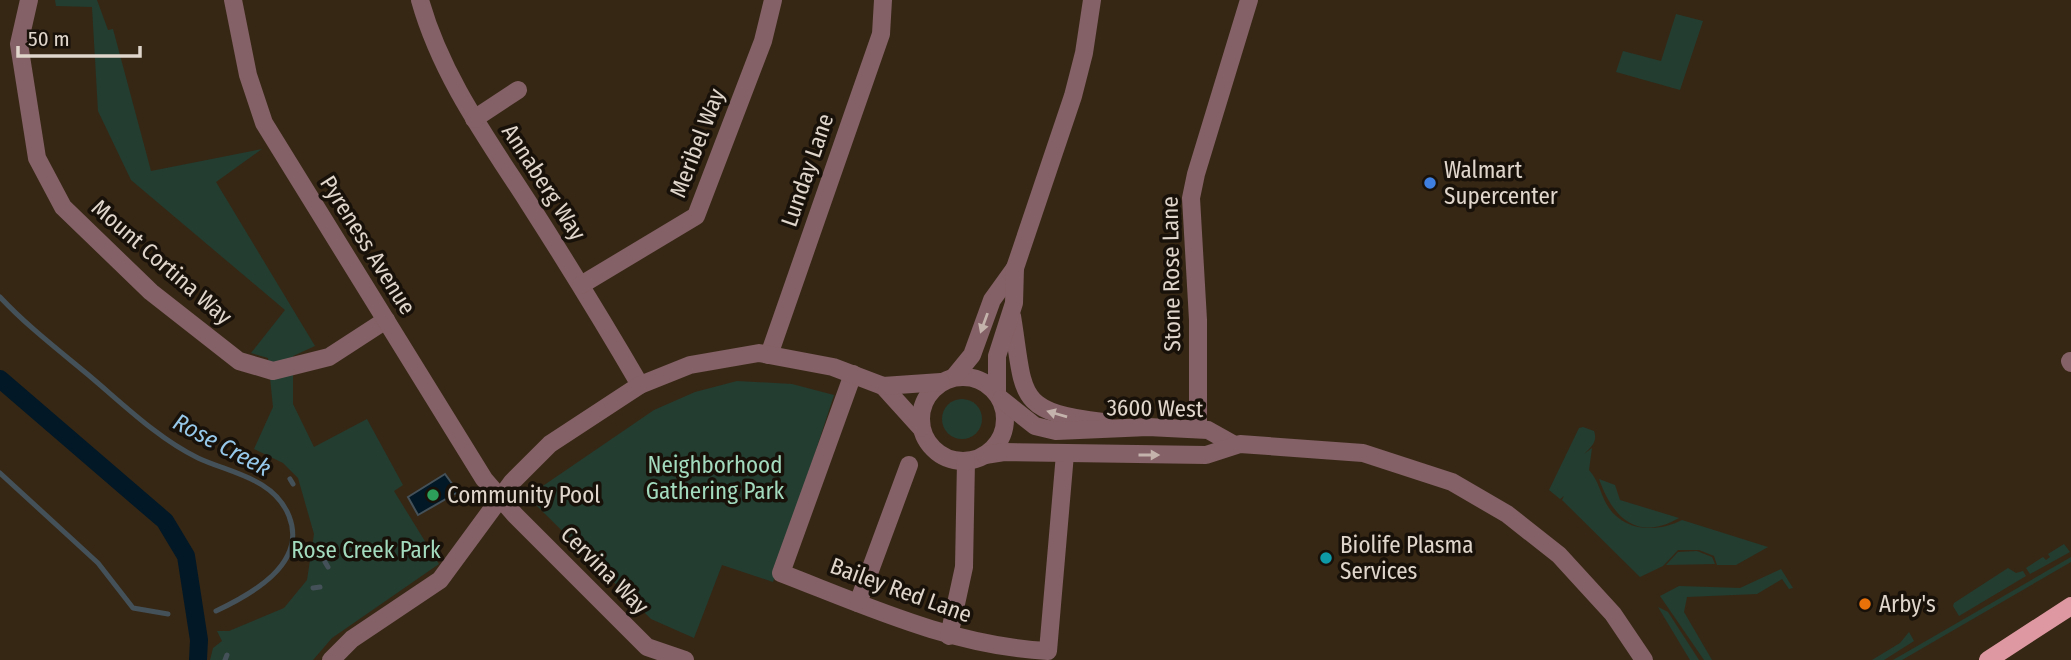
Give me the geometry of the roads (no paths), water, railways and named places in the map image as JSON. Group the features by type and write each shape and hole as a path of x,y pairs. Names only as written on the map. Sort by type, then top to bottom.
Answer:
{"main road":[{"path":"1988,660 2071,606"}],"street":[{"name":"Mount Cortina Way","path":"29,0 19,44 37,158 63,207 151,292 239,361 273,371 329,357 386,320"},
{"name":"Pyreness Avenue","path":"233,0 248,75 264,123 484,479 500,499"},
{"name":"Annaberg Way","path":"419,0 427,27 451,83 581,285 640,385"},
{"name":"Meribel Way","path":"581,285 695,216 763,41 773,0"},
{"name":"Lunday Lane","path":"769,355 881,34 883,0"},
{"path":"331,660 352,639 440,580 500,499 550,444 640,385 690,365 759,353 833,367 883,386 921,428 935,451 946,458 966,461 985,455 1002,436 1005,424 999,396 997,356 1011,312 1015,268 1073,96 1084,53 1092,0"},
{"name":"Stone Rose Lane","path":"1198,429 1198,320 1191,198 1249,0"},
{"path":"474,119 518,90"},
{"path":"921,428 921,410 928,394 948,380 972,355 992,300 1015,268"},
{"path":"1011,312 1021,384 1036,407 1055,415 1148,427"},
{"name":"Bailey Red Lane","path":"853,374 781,573 858,603 949,636 1001,647 1048,651 1065,454"},
{"path":"883,386 970,377 985,382 999,396"},
{"name":"3600 West","path":"999,396 1035,426 1056,431 1148,427 1198,429 1208,430 1233,444"},
{"path":"1233,444 1363,453 1452,482 1507,514 1559,555 1612,614 1644,660"},
{"name":"3600 West","path":"985,455 1004,452 1206,455 1233,444"},
{"path":"949,636 964,567 966,461"},
{"path":"858,603 909,465"},
{"name":"Cervina Way","path":"500,499 643,653 685,660"}],"water":[{"name":"Community Pool","path":"445,474 458,492 418,515 408,497"}],"waterway":[{"name":"Rose Creek","path":"0,297 33,329 156,432 198,458 250,478 273,493 282,503 293,533 290,549 283,563 259,587 216,611"},
{"path":"0,379 165,521 186,556 199,640 198,660"},
{"name":"Rose Creek","path":"0,473 98,563 133,608 168,614"},
{"path":"290,479 293,484"},
{"path":"325,562 328,567"},
{"path":"313,588 320,587"},
{"path":"225,660 227,655"}],"place":[{"name":"Walmart Supercenter","path":"1430,183"},
{"name":"Community Pool","path":"433,495"},
{"name":"Biolife Plasma Services","path":"1326,558"},
{"name":"Arby's","path":"1865,604"}],"park label":[{"name":"Neighborhood Gathering Park","path":"715,478"},
{"name":"Rose Creek Park","path":"366,550"}]}
